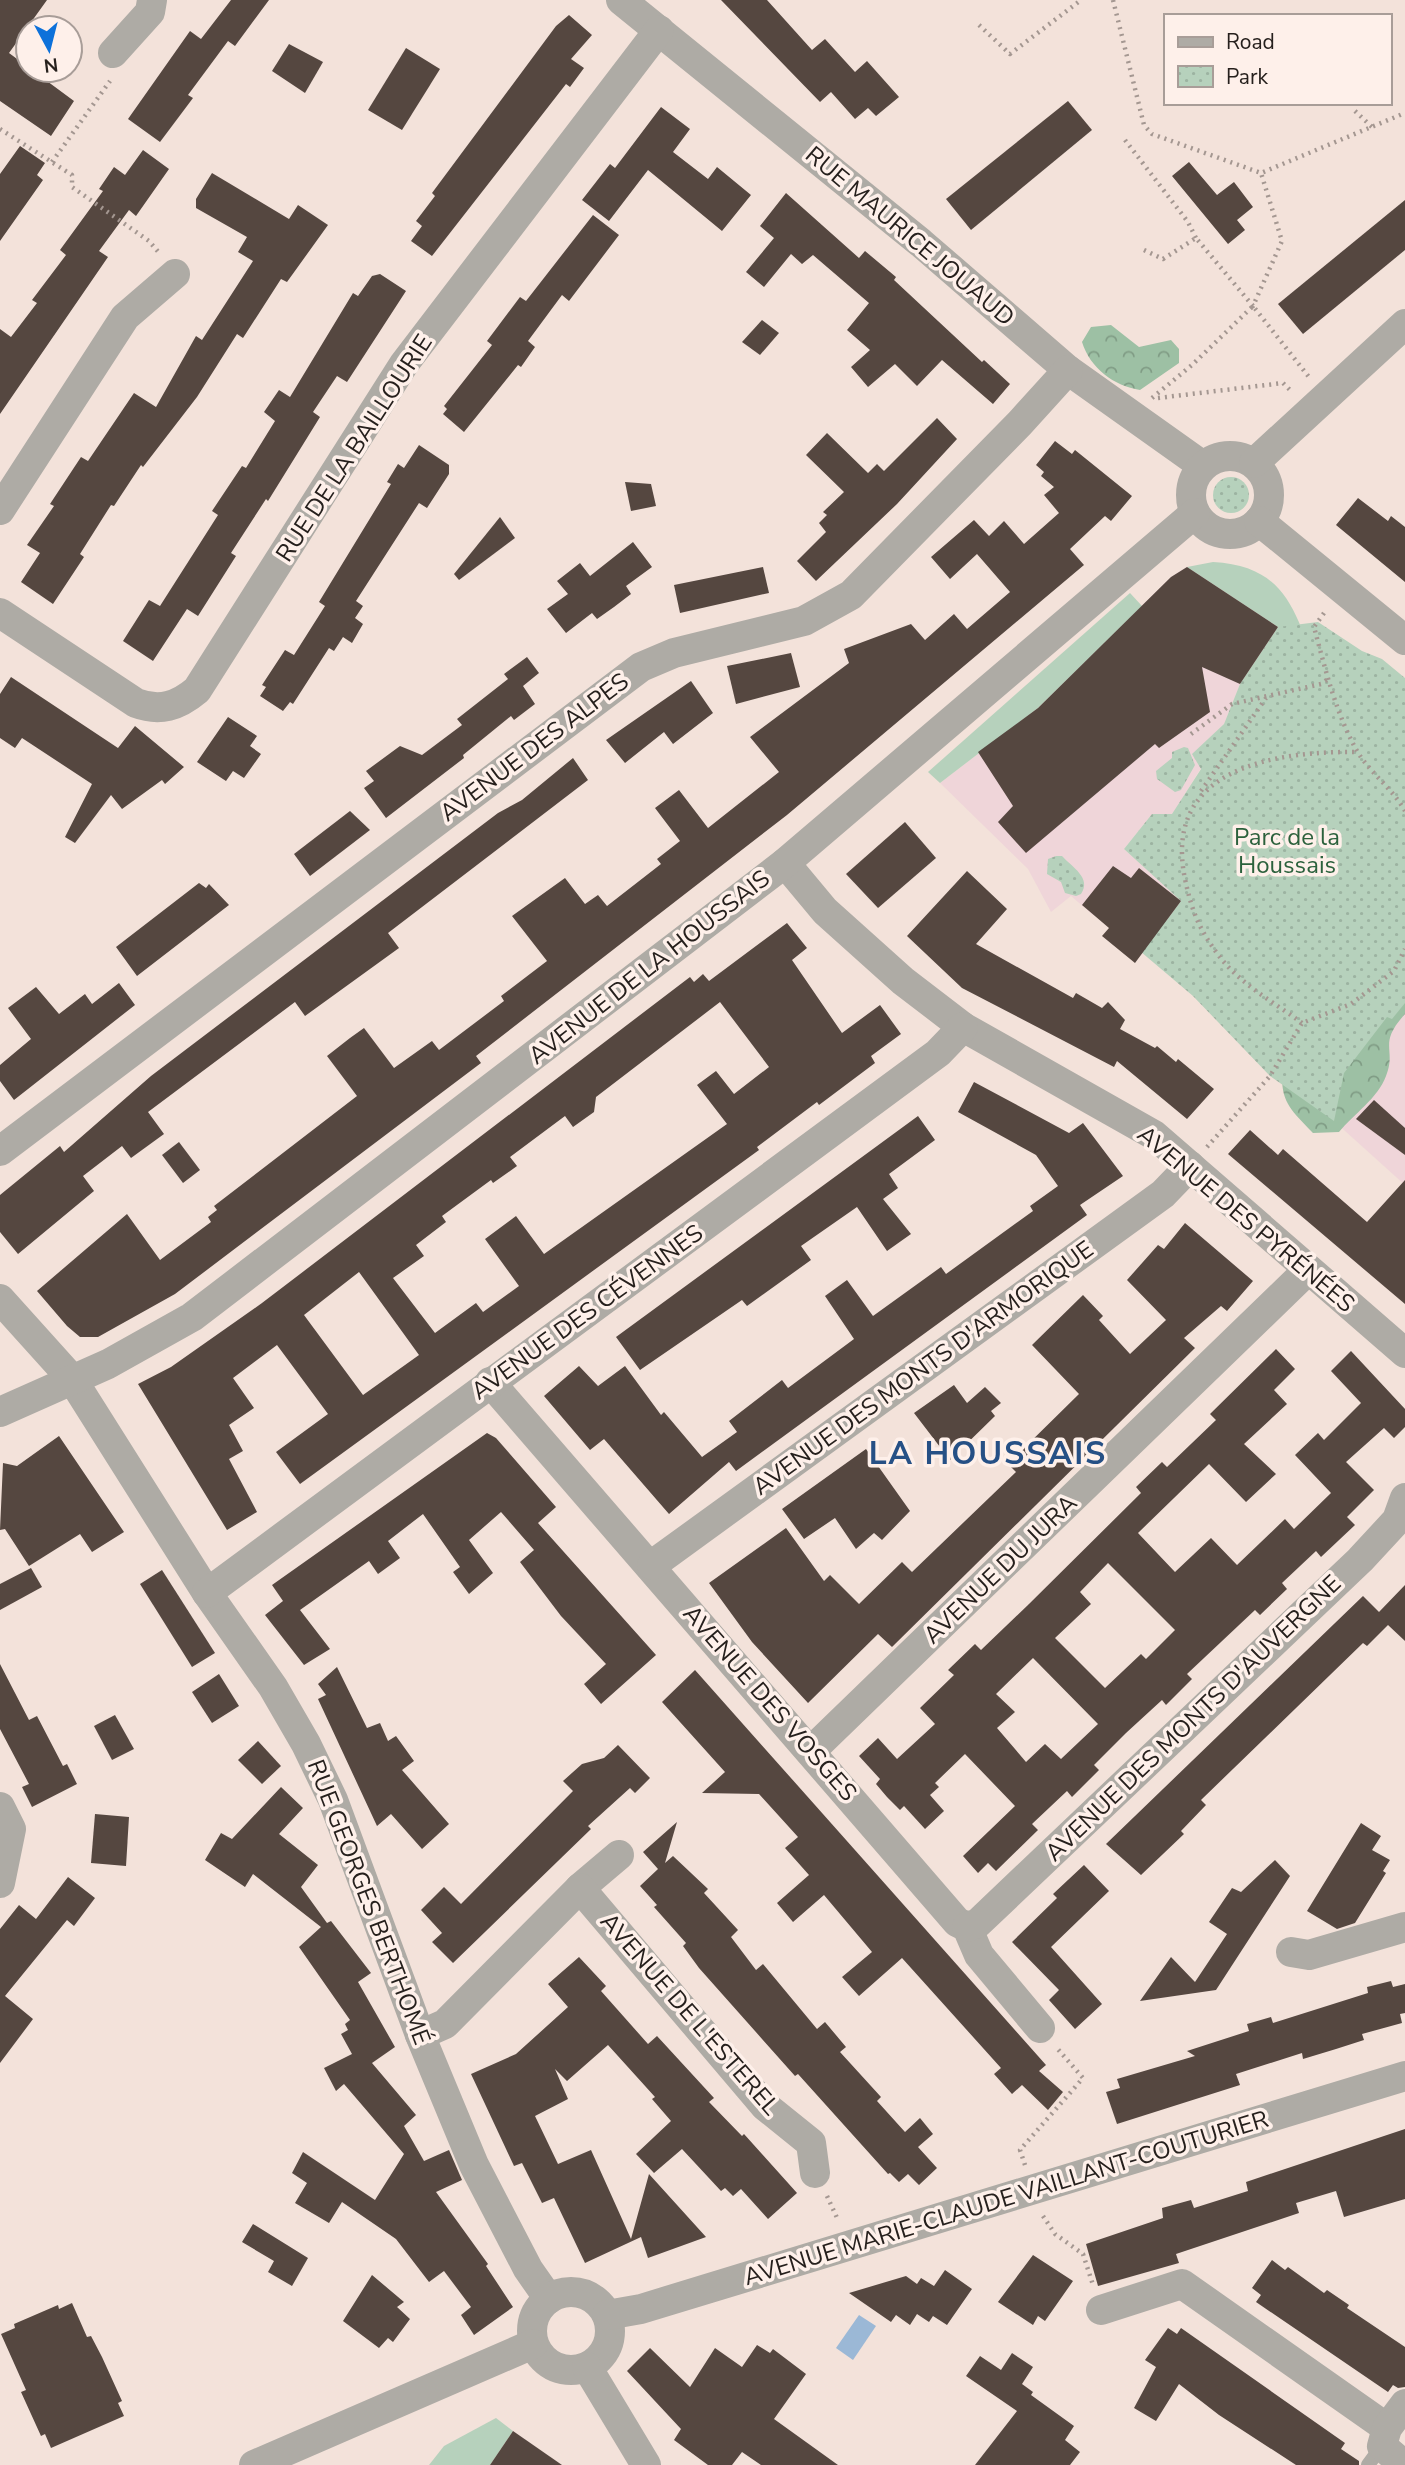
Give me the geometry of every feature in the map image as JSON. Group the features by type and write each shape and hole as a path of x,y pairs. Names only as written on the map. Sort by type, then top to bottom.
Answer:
{"street":[{"path":"113,53 150,12 152,0"},
{"name":"RUE MAURICE JOUAUD","path":"621,0 921,243 1068,369 1142,409 1203,466"},
{"name":"RUE DE LA BAILLOURIE","path":"0,613 136,703 158,708 178,704 197,690 404,364 659,30"},
{"path":"0,510 125,317 175,274"},
{"path":"1254,463 1405,324"},
{"name":"AVENUE DES ALPES","path":"0,1151 641,667 674,653 804,621 851,595 1020,423 1068,369"},
{"path":"1232,455 1254,463 1263,473 1269,487 1267,508 1259,521 1246,530 1230,534 1206,526 1195,513 1191,492 1195,478 1203,466 1216,458 1232,455"},
{"name":"AVENUE DE LA HOUSSAIS","path":"0,1412 108,1364 192,1317 785,863 1195,513"},
{"path":"1259,521 1405,640"},
{"name":"AVENUE DES PYRÉNÉES","path":"785,863 825,911 903,981 962,1027 1154,1135 1405,1353"},
{"name":"AVENUE DES CÉVENNES","path":"207,1593 938,1053 962,1027"},
{"name":"AVENUE DES MONTS D'ARMORIQUE","path":"652,1565 1163,1194 1190,1166"},
{"name":"AVENUE DU JURA","path":"811,1751 1308,1270"},
{"name":"RUE GEORGES BERTHOMÉ","path":"0,1299 72,1379 207,1593 273,1687 306,1744 332,1800 420,2035 474,2165 528,2269 549,2298"},
{"name":"AVENUE DES VOSGES","path":"491,1382 652,1565 957,1922 967,1927 979,1955 1040,2028"},
{"name":"AVENUE DES MONTS D'AUVERGNE","path":"967,1927 978,1923 1019,1885 1360,1560 1402,1515"},
{"path":"0,1807 11,1829 0,1883"},
{"name":"AVENUE DE L'ESTEREL","path":"420,2035 445,2024 580,1888 619,1854"},
{"name":"AVENUE DE L'ESTEREL","path":"580,1888 765,2106 811,2143 816,2173"},
{"path":"1291,1952 1309,1955 1405,1927"},
{"name":"AVENUE MARIE-CLAUDE VAILLANT-COUTURIER","path":"607,2315 641,2309 1405,2076"},
{"path":"1101,2310 1182,2284 1385,2451 1405,2404"},
{"path":"573,2292 585,2295 601,2306 607,2315 608,2343 604,2353 587,2367 561,2370 540,2356 533,2344 533,2318 549,2298 573,2292"},
{"path":"254,2465 533,2344"},
{"path":"587,2367 646,2465"}],"path":[{"path":"979,25 1010,54 1081,0"},
{"path":"1112,0 1144,125 1152,134 1261,173 1405,113"},
{"path":"52,162 110,85 113,53"},
{"path":"1355,111 1372,127"},
{"path":"0,129 72,175 72,187 149,241 175,274"},
{"path":"1125,140 1188,222 1196,238 1309,378"},
{"path":"1142,409 1253,306 1282,240 1261,173"},
{"path":"1144,250 1163,259 1196,238"},
{"path":"1142,409 1283,383 1292,392"},
{"path":"1324,612 1314,627 1328,679 1358,752 1394,792 1405,811"},
{"path":"1191,734 1232,704 1321,684 1328,679"},
{"path":"1267,697 1199,795 1184,823 1181,858 1193,916 1221,958 1254,989 1302,1023"},
{"path":"1199,795 1240,769 1264,762 1307,751 1358,752"},
{"path":"1190,1166 1270,1076 1302,1023 1351,1004 1394,971 1405,949"},
{"path":"1397,965 1405,964"},
{"path":"1040,2028 1083,2078 1020,2150 1040,2213 1055,2234 1083,2254 1101,2310"},
{"path":"816,2173 843,2228"}],"shaded area":[{"path":"1187,567 1278,627 1240,684 1224,724 1193,754 1201,768 1172,815 1152,814 1124,849 1181,901 1166,921 1093,915 1071,896 1051,912 1028,869 940,783 1038,708 1171,577"},
{"path":"1405,1003 1405,1185 1334,1121"}],"green space":[{"path":"1111,325 1139,347 1171,340 1179,349 1179,363 1140,390 1112,380 1097,368 1082,342 1091,327"},
{"path":"1231,477 1244,482 1249,495 1244,508 1231,513 1218,508 1213,495 1218,482"},
{"path":"1213,562 1239,566 1259,573 1274,584 1296,616 1320,678 1278,627 1187,567"},
{"path":"1130,593 1142,606 1038,708 940,783 928,772"},
{"name":"Parc de la Houssais","path":"1318,622 1362,651 1382,659 1405,678 1405,1003 1392,1019 1387,1017 1344,1073 1334,1121 1270,1076 1193,996 1134,946 1158,915 1166,921 1181,901 1124,849 1152,814 1172,814 1201,769 1192,754 1224,724 1240,684 1278,627"},
{"path":"1188,748 1195,765 1181,790 1175,792 1157,779 1156,771 1172,758 1172,752"},
{"path":"1062,856 1079,873 1084,883 1081,894 1076,896 1065,893 1061,882 1047,874 1048,859"},
{"path":"1405,972 1405,1014 1392,1033 1389,1067 1382,1084 1372,1099 1339,1132 1313,1133 1287,1102 1282,1086 1283,1064"},
{"path":"496,2418 513,2431 490,2465 429,2465 444,2446"}],"water":[{"path":"859,2315 876,2326 853,2360 836,2348"}],"building":[{"path":"0,0 47,0 37,14 14,14 14,46 9,53 14,57 14,84 51,84 74,101 51,136 0,101"},
{"path":"231,0 269,0 235,46 228,41 188,95 193,98 160,142 128,119 190,31 201,39"},
{"path":"721,0 767,0 812,50 825,39 855,72 867,61 899,97 876,116 868,108 855,119 831,92 820,102"},
{"path":"569,15 592,35 571,59 584,68 570,87 566,84 432,256 411,241 422,226 416,221 435,196 432,193 556,26"},
{"path":"289,44 323,62 305,93 272,71"},
{"path":"406,48 440,69 402,130 368,110"},
{"path":"1068,101 1092,130 971,230 946,199"},
{"path":"661,107 690,129 673,152 708,179 717,167 751,195 722,231 648,170 609,221 582,200 610,164 615,168"},
{"path":"20,146 45,163 37,175 43,180 0,241 0,174"},
{"path":"143,150 169,169 136,216 129,210 99,251 108,257 0,414 0,329 11,337 37,303 32,300 66,255 60,250 103,191 99,189 114,167 125,175"},
{"path":"1189,162 1217,195 1234,182 1253,207 1237,220 1245,230 1228,244 1172,176"},
{"path":"212,173 289,219 298,205 328,225 287,282 281,279 243,338 237,334 197,397 143,467 141,465 114,506 111,505 80,554 84,557 53,604 21,582 40,553 27,545 54,506 50,504 81,457 88,461 134,393 156,407 196,336 202,340 253,261 238,252 247,237 196,208 196,199"},
{"path":"786,193 859,258 865,251 896,277 894,280 982,362 984,360 1010,384 993,404 942,360 917,386 895,364 868,387 851,367 870,350 847,330 869,303 813,255 802,264 791,254 764,287 746,272 774,238 760,226"},
{"path":"1405,200 1405,250 1303,334 1278,304"},
{"path":"593,215 619,235 569,301 562,295 528,341 535,347 521,367 518,365 464,432 443,414 447,409 444,406 492,345 487,341 520,297 526,301"},
{"path":"380,274 406,291 347,382 337,376 313,412 320,417 268,501 266,499 231,553 236,556 198,616 187,609 153,661 123,641 149,600 160,606 218,515 212,511 242,466 246,468 275,421 264,412 279,390 290,397 353,293 358,296 372,276"},
{"path":"762,320 779,333 760,355 742,342"},
{"path":"937,418 957,439 897,504 816,581 797,561 826,532 819,523 827,515 823,512 844,492 806,455 827,433 868,473 877,464 884,471"},
{"path":"1055,441 1072,454 1075,450 1132,496 1111,521 1105,516 1070,549 1084,565 787,815 476,1056 481,1063 175,1294 98,1337 80,1337 67,1326 37,1291 127,1214 160,1260 211,1222 208,1217 217,1210 214,1206 357,1096 327,1056 350,1038 364,1028 394,1068 432,1041 439,1050 504,1001 501,996 547,961 512,916 565,878 585,904 598,895 607,906 661,864 657,859 680,841 655,808 679,790 708,828 779,772 750,737 849,663 844,649 911,624 925,640 954,614 967,629 1010,592 977,554 950,579 931,557 974,520 989,536 1004,521 1024,544 1059,513 1044,495 1054,487 1041,476 1044,472 1036,465"},
{"path":"419,445 449,465 449,474 427,508 419,503 356,601 363,606 355,618 363,624 352,643 343,637 334,651 329,648 293,704 290,702 283,711 260,696 266,687 262,685 285,650 294,655 325,606 319,602 391,484 387,482 398,464 404,468"},
{"path":"625,482 651,484 656,506 631,511"},
{"path":"1358,498 1388,521 1391,516 1405,527 1405,582 1336,525"},
{"path":"500,517 515,538 459,580 454,574"},
{"path":"633,542 652,567 626,586 631,594 597,619 592,613 566,633 547,609 568,594 557,581 580,563 590,576"},
{"path":"763,567 769,593 680,613 674,585"},
{"path":"1187,567 1278,627 1240,684 1202,667 1210,712 1159,748 1155,744 1026,853 998,822 1013,806 978,752 1038,708 1171,577"},
{"path":"791,653 800,687 736,704 727,666"},
{"path":"527,657 539,673 523,686 535,704 514,720 511,716 463,755 464,758 386,818 364,788 374,781 366,771 400,746 422,755 462,725 457,719 508,679 504,674"},
{"path":"11,677 118,748 135,726 184,767 165,784 162,780 122,809 111,795 75,843 65,837 92,784 22,738 15,748 0,738 0,694"},
{"path":"691,681 713,713 673,744 664,732 625,763 606,740"},
{"path":"228,717 257,736 250,746 261,754 244,778 233,771 226,781 197,762"},
{"path":"573,758 588,780 388,933 399,948 305,1016 295,1002 148,1112 164,1134 131,1158 122,1146 83,1176 94,1191 18,1254 0,1232 0,1195 60,1146 64,1152 151,1076 498,813 522,800"},
{"path":"350,811 370,830 310,876 294,854"},
{"path":"905,822 936,858 878,908 846,874"},
{"path":"1113,866 1131,878 1139,868 1181,901 1135,963 1102,936 1109,928 1082,905"},
{"path":"967,871 1007,909 976,944 1073,998 1076,993 1102,1008 1108,1002 1125,1020 1120,1029 1155,1048 1157,1046 1176,1062 1178,1059 1214,1089 1187,1119 1117,1061 1114,1067 962,988 907,936"},
{"path":"199,883 206,888 209,884 229,905 137,976 116,947"},
{"path":"787,923 807,948 792,960 842,1033 880,1005 901,1034 871,1056 875,1063 757,1147 759,1150 300,1484 276,1452 328,1414 277,1345 233,1378 254,1408 229,1425 243,1451 229,1459 257,1512 227,1530 138,1384 171,1367 262,1303 690,977 694,982 703,974 709,981","holes":["720,1002 769,1067 734,1094 716,1071 697,1085 727,1124 544,1254 516,1216 485,1239 519,1286 483,1312 476,1303 435,1333 393,1278 424,1256 416,1245 446,1222 442,1216 491,1180 493,1183 517,1166 510,1157 565,1116 573,1127 594,1112 596,1097","359,1272 419,1355 363,1395 304,1315"]},
{"path":"119,983 135,1005 14,1100 0,1081 0,1065 31,1039 8,1008 36,987 59,1014 85,994 92,1004"},
{"path":"974,1082 1069,1133 1083,1123 1123,1176 1080,1205 1087,1215 736,1471 729,1462 669,1514 604,1439 590,1450 544,1396 579,1366 598,1386 625,1366 661,1415 664,1412 702,1457 737,1432 729,1421 782,1380 788,1388 854,1339 825,1296 847,1280 873,1316 941,1267 946,1274 1033,1211 1030,1206 1058,1186 1036,1155 958,1112"},
{"path":"1374,1100 1405,1128 1405,1155 1356,1119"},
{"path":"918,1116 935,1140 889,1174 898,1188 883,1199 911,1234 887,1251 857,1207 801,1246 811,1260 747,1306 742,1300 640,1370 616,1337"},
{"path":"1250,1130 1278,1155 1283,1149 1367,1222 1405,1180 1405,1304 1228,1154"},
{"path":"179,1142 200,1170 183,1183 162,1155"},
{"path":"1185,1223 1253,1281 1227,1311 1221,1306 1184,1338 1195,1348 892,1647 878,1634 808,1703 752,1642 709,1583 786,1528 824,1581 830,1575 859,1604 902,1562 912,1572 1016,1472 1008,1464 1079,1394 1032,1345 1083,1295 1103,1316 1099,1320 1130,1354 1166,1320 1127,1280 1158,1245 1164,1249"},
{"path":"1276,1349 1295,1369 1274,1390 1287,1404 1244,1444 1276,1474 1246,1502 1209,1464 1138,1533 1175,1572 1211,1538 1237,1565 1285,1519 1294,1529 1331,1493 1295,1455 1318,1433 1324,1440 1361,1403 1331,1371 1351,1351 1405,1409 1405,1427 1394,1438 1384,1428 1346,1462 1374,1490 1347,1517 1355,1525 1321,1557 1316,1551 1282,1583 1287,1589 1260,1615 1255,1610 1187,1674 1192,1679 1166,1705 1162,1700 1126,1733 1094,1765 1099,1770 1072,1797 1067,1791 1032,1824 1038,1830 996,1871 988,1863 978,1873 963,1856 1015,1806 965,1754 935,1783 939,1787 930,1795 944,1811 925,1829 904,1806 900,1810 887,1797 876,1784 880,1779 859,1756 878,1738 897,1759 935,1724 920,1708 954,1675 948,1670 975,1644 981,1650 1028,1605 1141,1493 1136,1487 1162,1462 1167,1467 1216,1420 1210,1414","holes":["1108,1563 1175,1630 1146,1659 1141,1654 1105,1688 1055,1638 1091,1604 1080,1592","1033,1658 1098,1724 1061,1759 1045,1744 1026,1762 997,1728 1015,1712 996,1694"]},
{"path":"954,1385 967,1403 985,1387 1001,1403 991,1411 995,1416 950,1460 914,1413"},
{"path":"487,1433 496,1438 556,1507 538,1523 656,1655 601,1704 584,1684 606,1664 561,1616 520,1562 534,1550 501,1512 469,1540 493,1573 469,1594 453,1572 460,1567 423,1514 388,1541 400,1558 378,1574 369,1561 300,1610 330,1649 304,1665 265,1615 283,1601 272,1585"},
{"path":"59,1436 124,1532 92,1552 80,1534 29,1566 5,1529 0,1530 3,1463 17,1466"},
{"path":"866,1449 910,1511 882,1540 874,1533 856,1549 835,1518 804,1539 782,1509"},
{"path":"31,1568 42,1587 0,1610 0,1584"},
{"path":"162,1570 215,1653 192,1667 140,1584"},
{"path":"1405,1585 1405,1641 1388,1625 1367,1646 1363,1643 1201,1800 1206,1805 1181,1831 1184,1834 1141,1875 1106,1844 1363,1596 1379,1612"},
{"path":"0,1664 29,1720 37,1716 63,1766 67,1764 77,1784 32,1807 22,1787 29,1784 0,1729"},
{"path":"337,1667 367,1728 380,1723 388,1741 396,1736 414,1761 402,1770 449,1824 422,1849 391,1814 377,1826 318,1699 326,1695 318,1684"},
{"path":"695,1670 1046,2065 1039,2071 1063,2092 1048,2110 1022,2085 1012,2094 994,2074 1001,2068 902,1958 859,1996 842,1977 872,1952 824,1895 793,1922 777,1903 809,1875 785,1848 798,1837 759,1794 702,1793 725,1772 662,1702"},
{"path":"219,1674 239,1706 212,1723 192,1692"},
{"path":"115,1715 134,1749 112,1760 94,1726"},
{"path":"258,1741 281,1766 262,1784 238,1760"},
{"path":"618,1745 650,1778 635,1793 630,1788 588,1826 591,1829 453,1963 432,1942 442,1933 421,1910 444,1887 461,1904 573,1791 563,1781 582,1764 604,1758"},
{"path":"281,1787 303,1808 279,1834 318,1865 301,1887 327,1923 331,1921 371,1973 358,1982 395,2047 372,2063 416,2115 404,2126 424,2161 449,2150 462,2180 436,2192 488,2264 486,2266 513,2307 474,2335 461,2315 471,2307 444,2271 429,2282 396,2239 342,2202 329,2223 295,2203 307,2183 292,2173 303,2152 375,2200 404,2154 344,2084 336,2091 324,2068 352,2054 341,2034 348,2030 345,2024 350,2020 299,1947 321,1927 253,1874 245,1887 205,1860 221,1833 232,1839"},
{"path":"95,1814 129,1817 126,1866 91,1863"},
{"path":"677,1822 665,1863 673,1856 708,1889 704,1893 738,1930 731,1937 756,1970 763,1964 817,2029 825,2022 846,2047 840,2052 881,2097 877,2101 905,2132 920,2118 933,2134 918,2147 937,2168 919,2185 908,2174 899,2182 888,2174 798,2074 795,2076 699,1968 683,1946 686,1943 654,1907 657,1905 640,1886 658,1869 643,1852"},
{"path":"1361,1823 1381,1836 1372,1850 1390,1860 1383,1871 1386,1873 1355,1923 1337,1929 1307,1911"},
{"path":"1275,1860 1290,1876 1216,1990 1140,2001 1171,1957 1195,1982 1227,1934 1209,1922 1232,1888 1241,1892"},
{"path":"1084,1865 1109,1891 1051,1947 1102,2004 1075,2029 1049,2000 1059,1990 1012,1942 1057,1898 1053,1894"},
{"path":"68,1877 95,1898 74,1926 67,1920 5,1996 33,2019 0,2063 0,1929 19,1905 36,1919"},
{"path":"579,1957 606,1986 601,1991 648,2044 657,2036 714,2098 709,2102 742,2136 744,2134 797,2193 768,2219 741,2189 733,2196 725,2188 721,2191 682,2149 654,2173 636,2154 671,2121 652,2099 655,2097 608,2045 567,2081 555,2069 568,2099 535,2116 558,2164 591,2150 631,2239 649,2174 706,2237 648,2258 641,2237 585,2263 554,2198 542,2203 522,2163 514,2166 471,2074 516,2054 568,2007 548,1984"},
{"path":"1391,1981 1393,1987 1405,1984 1405,2013 1400,2014 1402,2023 1362,2034 1364,2040 1336,2049 1303,2059 1302,2053 1236,2074 1240,2085 1117,2124 1106,2092 1120,2088 1117,2079 1195,2056 1187,2051 1249,2031 1247,2024 1271,2017 1273,2023 1368,1993 1367,1987"},
{"path":"1405,2129 1405,2199 1344,2217 1336,2191 1296,2203 1299,2213 1176,2254 1179,2263 1098,2286 1086,2244 1163,2218 1162,2208 1191,2200 1194,2208 1248,2191 1246,2182"},
{"path":"253,2224 308,2258 292,2286 268,2272 274,2261 242,2242"},
{"path":"1033,2255 1073,2281 1045,2321 1038,2316 1033,2325 998,2302"},
{"path":"1272,2260 1285,2270 1288,2267 1324,2293 1327,2290 1349,2305 1347,2308 1405,2347 1405,2387 1398,2388 1393,2385 1388,2392 1256,2302 1261,2295 1252,2288"},
{"path":"945,2270 972,2289 947,2325 933,2316 929,2322 917,2314 910,2325 896,2315 891,2322 849,2293 906,2276 917,2284 921,2278 934,2286"},
{"path":"372,2275 404,2302 397,2307 410,2319 393,2342 388,2338 379,2348 343,2321"},
{"path":"72,2303 87,2337 91,2336 102,2357 122,2401 118,2403 124,2416 51,2448 45,2434 41,2436 21,2392 26,2390 1,2334 15,2328 14,2324 58,2305 59,2309"},
{"path":"1168,2328 1177,2334 1181,2328 1345,2443 1341,2449 1359,2461 1359,2465 1296,2465 1219,2415 1179,2384 1156,2421 1134,2408 1156,2367 1145,2360"},
{"path":"757,2345 770,2353 773,2349 806,2374 774,2419 838,2465 761,2465 742,2452 732,2465 708,2465 674,2440 681,2429 627,2371 650,2348 690,2387 715,2348 742,2367"},
{"path":"1012,2353 1033,2367 1022,2384 1033,2392 1031,2395 1074,2426 1065,2440 1080,2452 1070,2465 975,2465 1017,2411 966,2376 980,2356 1001,2370"},
{"path":"513,2431 562,2465 490,2465"}],"district":[{"name":"LA HOUSSAIS","path":"988,1453"}]}
